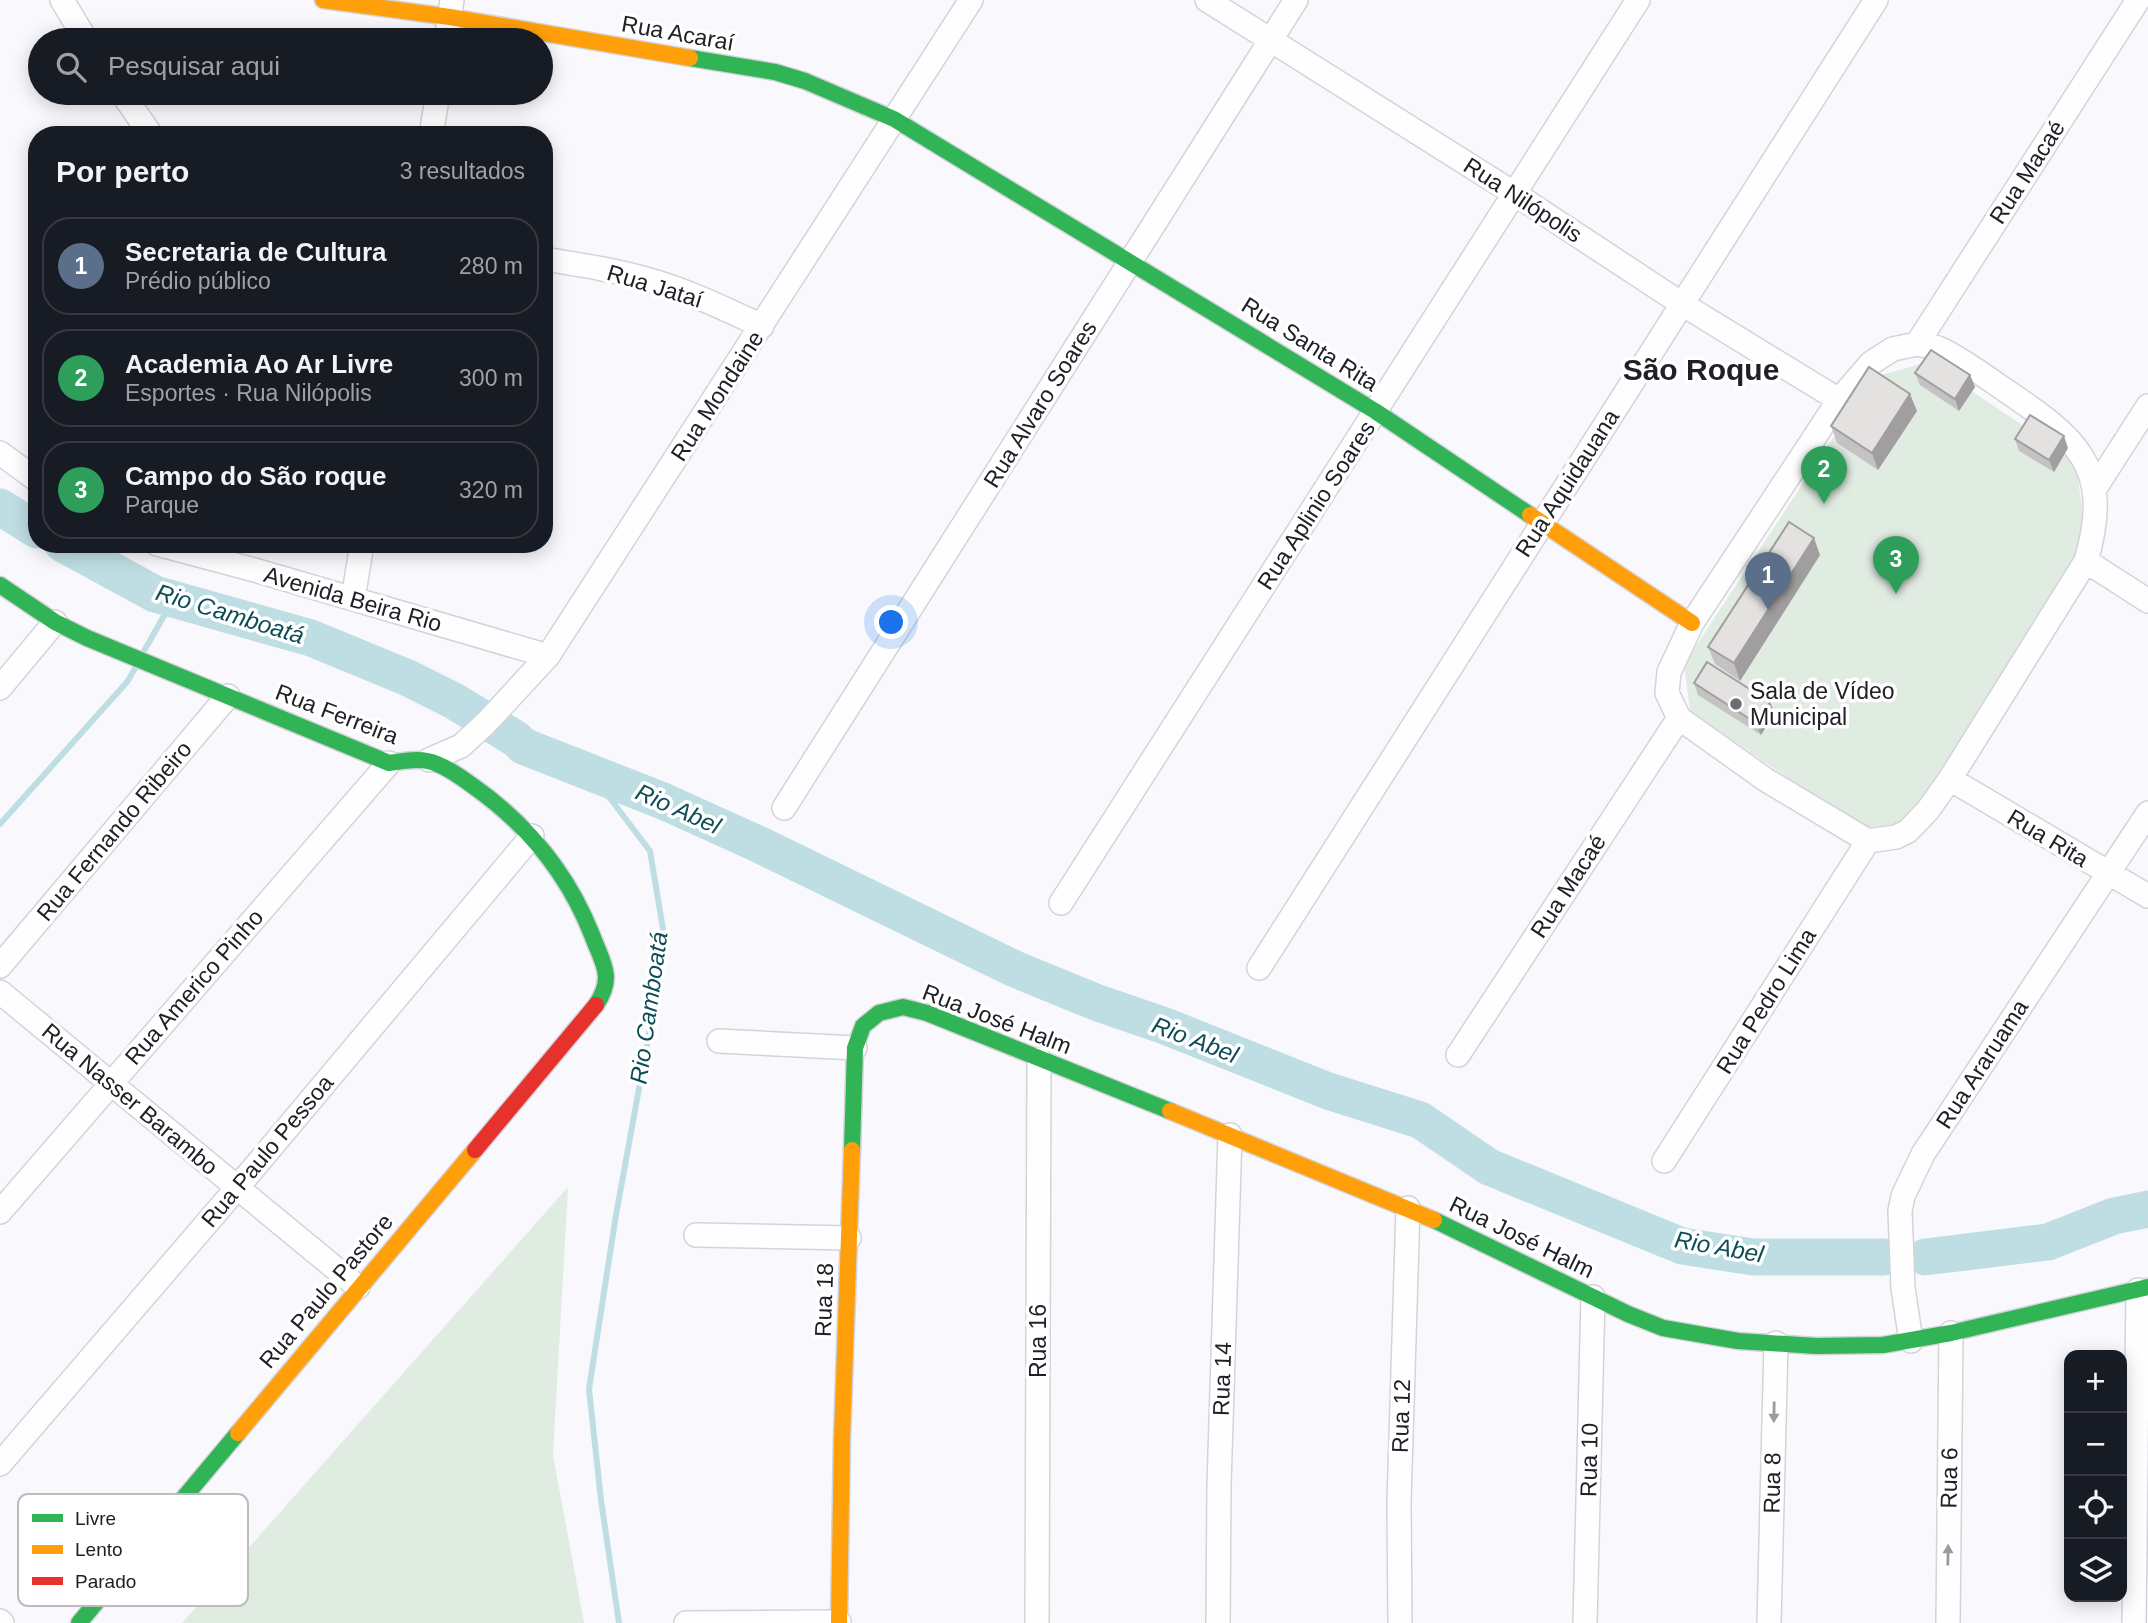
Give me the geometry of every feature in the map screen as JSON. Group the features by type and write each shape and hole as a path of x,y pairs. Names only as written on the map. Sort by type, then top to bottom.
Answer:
{"street":[{"path":"62,0 79,28"},
{"name":"Rua Acaraí","path":"323,0 451,9 549,28"},
{"name":"Rua Mondaine","path":"429,760 461,746 548,656 971,0"},
{"name":"Rua Nilópolis","path":"1207,0 1515,194 1682,304 1839,400"},
{"name":"Rua Alvaro Soares","path":"784,808 1296,0"},
{"name":"Rua Aplinio Soares","path":"1061,903 1638,0"},
{"name":"Rua Aquidauana","path":"1259,968 1875,0"},
{"name":"Rua Macaé","path":"1917,344 2138,0"},
{"path":"448,28 451,9"},
{"name":"Rua Acaraí","path":"553,29 775,72 805,81 894,119"},
{"path":"131,105 146,126"},
{"path":"433,126 436,105"},
{"name":"Rua Santa Rita","path":"894,119 1376,411 1692,623"},
{"name":"Rua Jataí","path":"553,261 587,266 655,282 698,296 762,326"},
{"path":"1917,344 1938,348 1974,369 2042,415 2070,439 2087,463 2094,490 2096,514 2094,534 2086,561 1950,779 1928,810 1908,831 1896,837 1868,841 1766,780 1679,718 1667,693 1669,673 1692,623 1839,400 1871,363 1893,349 1917,344"},
{"path":"2094,490 2148,406"},
{"path":"0,453 28,473"},
{"name":"Avenida Beira Rio","path":"189,553 548,656"},
{"path":"353,599 361,553"},
{"path":"2086,561 2148,601"},
{"name":"Rua Ferreira","path":"0,584 55,622 114,650 389,763 429,760"},
{"path":"0,688 55,622"},
{"name":"Rua Fernando Ribeiro","path":"0,966 228,696"},
{"name":"Rua Macaé","path":"1458,1055 1679,718"},
{"path":"429,760 478,789 532,836"},
{"name":"Rua Americo Pinho","path":"0,1212 389,763"},
{"name":"Rua Rita","path":"1950,779 2148,896"},
{"name":"Rua Araruama","path":"1911,1341 1903,1288 1900,1211 1903,1196 1923,1154 2148,813"},
{"name":"Rua Paulo Pastore","path":"186,1494 593,1009 606,987 606,974 591,930 563,878 532,836"},
{"name":"Rua Paulo Pessoa","path":"0,1464 237,1188 532,836"},
{"name":"Rua Pedro Lima","path":"1664,1161 1868,841"},
{"name":"Rua Nasser Barambo","path":"0,992 358,1287"},
{"name":"Rua 18","path":"839,1622 842,1438 855,1048 863,1026 879,1013 903,1007"},
{"name":"Rua José Halm","path":"903,1007 927,1013 1408,1208 1477,1238 1593,1297 1663,1328 1701,1336 1776,1343 1883,1345 1951,1334 2143,1288"},
{"path":"719,1041 855,1048"},
{"name":"Rua 16","path":"1037,1623 1039,1059"},
{"name":"Rua 14","path":"1218,1623 1219,1485 1230,1135"},
{"name":"Rua 12","path":"1400,1623 1399,1502 1408,1208"},
{"path":"695,1235 849,1238"},
{"path":"2134,1623 2142,1424 2143,1288"},
{"name":"Rua 10","path":"1585,1623 1593,1297"},
{"name":"Rua 6","path":"1948,1623 1951,1334"},
{"name":"Rua 8","path":"1769,1623 1776,1343"},
{"name":"Rua Paulo Pastore","path":"79,1623 93,1606"},
{"path":"686,1623 839,1622"}],"shaded area":[{"path":"1928,362 2075,460 2086,534 2084,555 1939,779 1905,824 1861,828 1690,711 1684,664 1842,424 1877,376"},
{"path":"568,1187 553,1455 584,1623 182,1623 197,1606 248,1606 248,1548"}],"building":[{"path":"1931,350 1970,375 1955,399 1915,373"},
{"path":"1869,367 1910,394 1872,453 1831,426"},
{"path":"2030,415 2064,436 2049,460 2015,439"},
{"path":"1789,522 1814,538 1734,663 1708,647"},
{"name":"Sala de Vídeo Municipal","path":"1707,662 1770,702 1756,723 1694,683"}],"waterway":[{"name":"Rio Camboatá","path":"0,507 28,524"},
{"name":"Rio Abel","path":"80,553 155,594 311,638 408,678 454,701 523,746 663,801 758,844 1015,969 1328,1091 1420,1120 1489,1167 1682,1246 1753,1257 1884,1257"},
{"path":"115,572 165,614 144,651"},
{"path":"0,824 127,682 136,667"},
{"name":"Rio Camboatá","path":"523,746 606,793 650,851 664,935 589,1389 601,1500 619,1623"},
{"name":"Rio Abel","path":"1925,1257 2048,1242 2114,1216 2148,1209"}],"traffic: fast":[{"path":"690,58 775,72 805,81 894,119 1375,411 1530,515"},
{"path":"0,585 55,622 87,638 389,763 413,760 431,762 447,768 465,780 493,801 528,834 571,891 605,970 605,986 596,1005"},
{"path":"852,1150 855,1048 863,1026 879,1013 903,1007 927,1013 1170,1111"},
{"path":"1434,1220 1628,1314 1663,1328 1738,1341 1816,1346 1883,1345 1951,1333 2148,1287"},
{"path":"187,1494 238,1433"},
{"path":"79,1623 93,1606"}],"traffic: slow":[{"path":"323,0 514,28"},
{"path":"553,35 690,58"},
{"path":"1530,515 1692,623"},
{"path":"1170,1111 1434,1220"},
{"path":"238,1433 475,1150"},
{"path":"839,1623 852,1150"}],"traffic: jam":[{"path":"475,1150 596,1005"}],"place":[{"name":"Academia Ao Ar Livre","path":"1824,504"},
{"name":"Campo do São roque","path":"1896,594"},
{"name":"Secretaria de Cultura","path":"1768,610"},
{"name":"Sala de Vídeo Municipal","path":"1736,704"}],"district":[{"name":"São Roque","path":"1701,370"}]}
